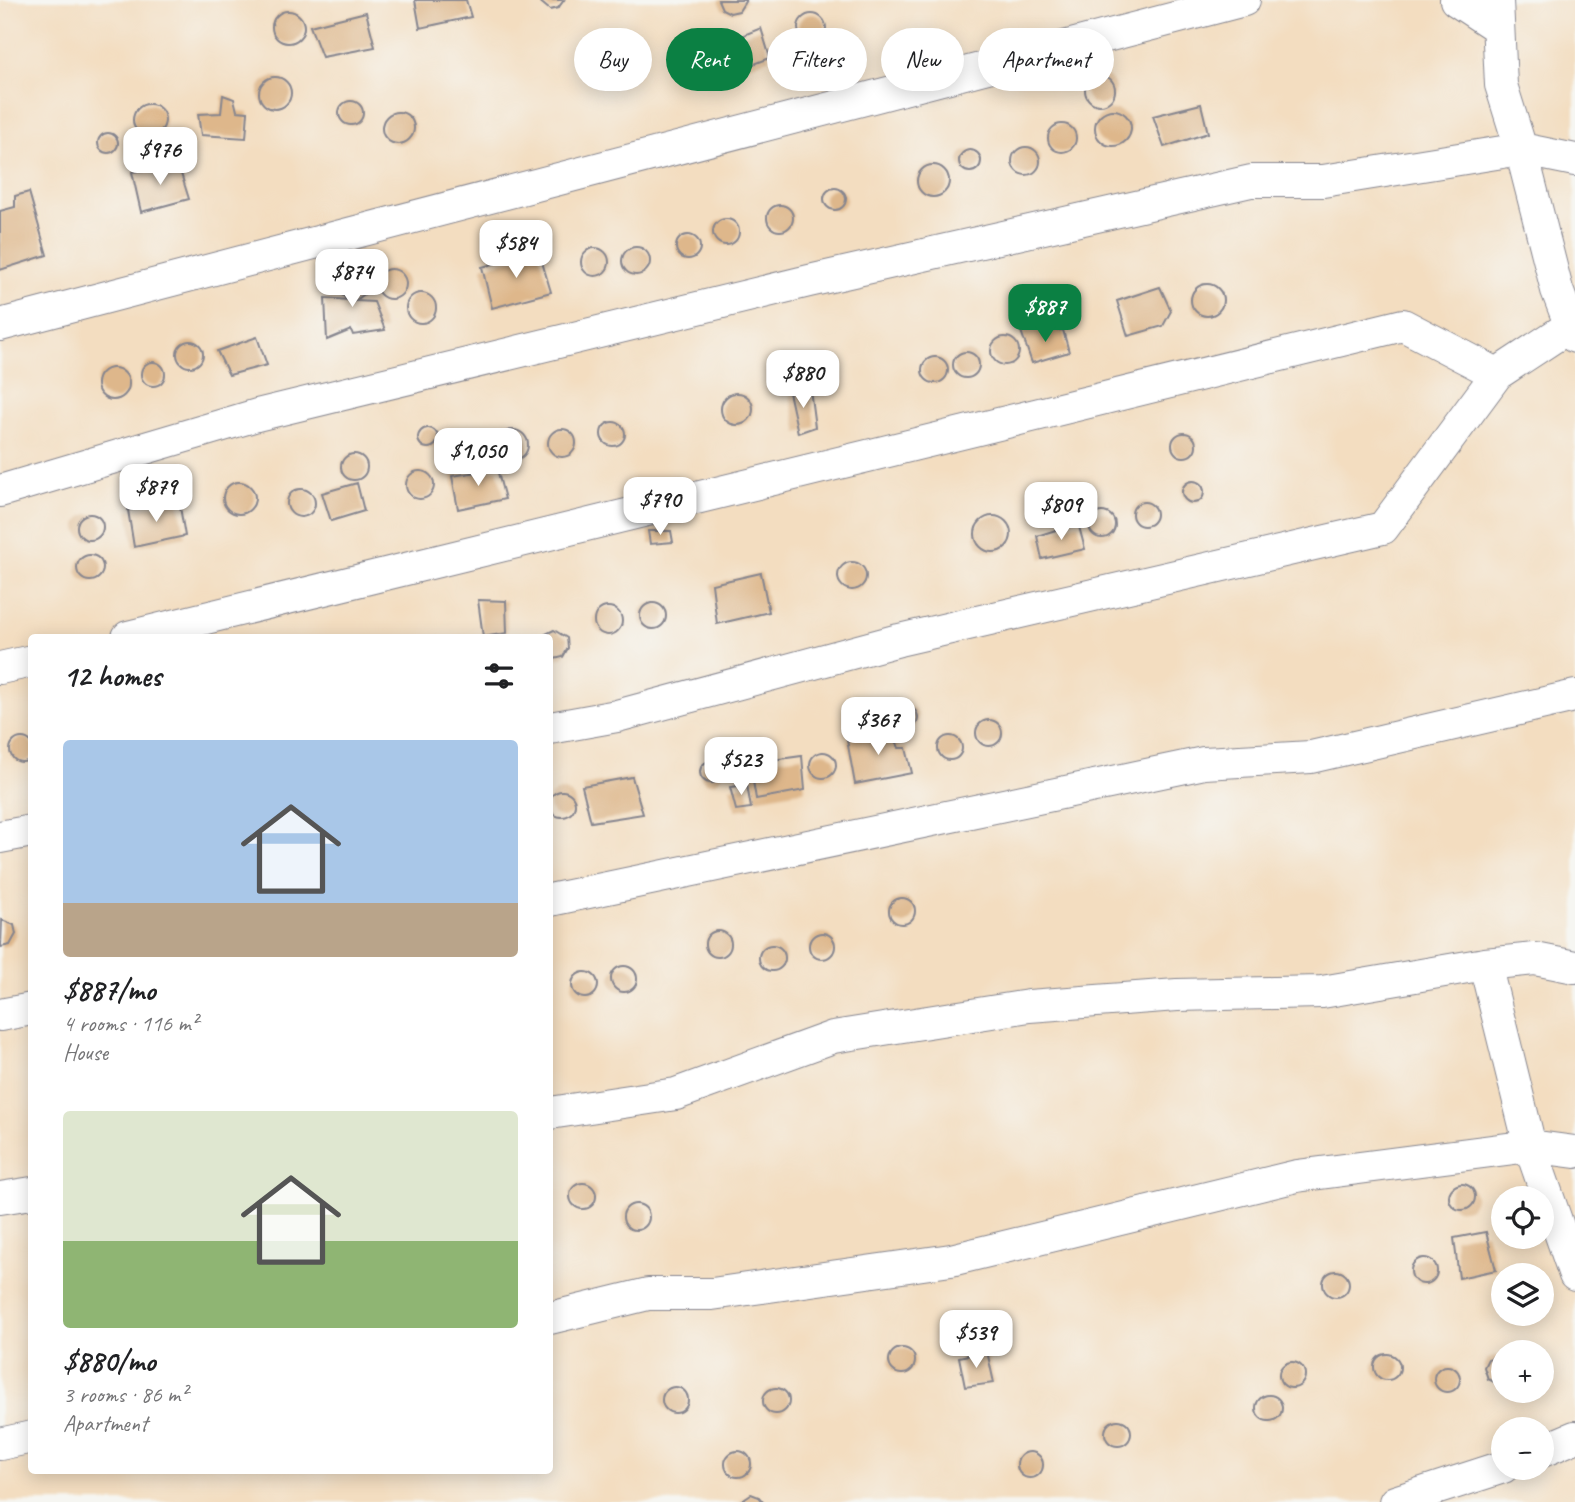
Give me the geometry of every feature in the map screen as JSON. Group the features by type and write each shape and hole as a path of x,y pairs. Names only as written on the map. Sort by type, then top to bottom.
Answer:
{"street":[{"path":"0,325 1244,0"},
{"path":"553,727 617,716 899,640 1383,528 1497,374 1574,334 1557,290 1521,149 1501,85 1497,14 1456,0"},
{"path":"0,491 257,415 795,284 1251,181 1323,181 1521,149 1575,160"},
{"path":"140,634 1403,325 1497,374"},
{"path":"0,668 28,662"},
{"path":"553,899 1203,763 1311,757 1575,696"},
{"path":"0,837 28,832"},
{"path":"553,1114 676,1094 832,1037 1028,1006 1177,995 1322,992 1485,964 1535,960 1575,967"},
{"path":"1485,964 1530,1146 1575,1275"},
{"path":"0,1015 28,1010"},
{"path":"553,1317 648,1294 712,1294 951,1260 1297,1176 1530,1146 1575,1152"},
{"path":"0,1198 28,1194"},
{"path":"1554,1446 1575,1437"},
{"path":"0,1444 28,1438"},
{"path":"1395,1502 1491,1471"}],"building":[{"path":"415,0 466,0 471,17 420,28"},
{"path":"538,0 564,0 558,8 550,10"},
{"path":"718,0 746,0 739,11 730,13 722,9"},
{"path":"288,11 299,16 304,27 299,38 288,43 277,38 272,27 277,16"},
{"path":"366,12 375,47 322,57 310,26"},
{"path":"812,14 822,18 826,28 798,28 802,18"},
{"path":"761,28 767,48 767,59 753,65 753,31"},
{"path":"275,77 286,82 291,93 286,104 275,109 264,104 259,93 264,82"},
{"path":"1114,84 1115,90 1114,96 1106,104 1094,104 1086,96 1085,91 1114,91"},
{"path":"223,95 234,99 237,111 248,112 246,138 201,135 198,114 221,113"},
{"path":"346,101 356,101 363,108 363,118 356,125 346,125 339,118 339,108"},
{"path":"149,104 160,109 165,120 160,131 149,136 138,131 133,120 138,109"},
{"path":"1201,104 1208,133 1164,147 1153,116"},
{"path":"1113,110 1125,116 1131,128 1125,140 1113,146 1101,140 1095,128 1101,116"},
{"path":"398,112 410,116 414,128 410,140 398,144 386,140 382,128 386,116"},
{"path":"1062,124 1072,128 1076,138 1072,148 1062,152 1052,148 1048,138 1052,128"},
{"path":"108,133 115,136 118,143 115,150 108,153 101,150 98,143 101,136"},
{"path":"1026,147 1036,151 1040,161 1036,171 1026,175 1016,171 1012,161 1016,151"},
{"path":"970,150 978,153 981,161 978,169 970,172 962,169 959,161 962,153"},
{"path":"178,164 189,199 141,212 132,172"},
{"path":"933,165 944,170 949,181 944,192 933,197 922,192 917,181 922,170"},
{"path":"835,188 843,191 846,199 843,207 835,210 827,207 824,199 827,191"},
{"path":"29,192 47,255 0,270 0,211 15,207 15,196"},
{"path":"780,205 789,209 793,218 789,227 780,231 771,227 767,218 771,209"},
{"path":"726,219 735,223 739,232 735,241 726,245 717,241 713,232 717,223"},
{"path":"688,235 697,238 700,247 697,256 688,259 679,256 676,247 679,238"},
{"path":"636,247 646,251 650,261 646,271 636,275 626,271 622,261 626,251"},
{"path":"595,248 605,252 609,262 605,272 595,276 585,272 581,262 585,252"},
{"path":"539,252 551,292 492,308 482,267"},
{"path":"391,269 402,273 406,284 402,295 391,299 380,295 376,284 380,273"},
{"path":"353,270 362,274 368,283 366,293 355,301 374,302 385,330 353,335 351,330 327,340 325,298 348,300 340,293 338,283 343,274"},
{"path":"1207,284 1218,289 1223,300 1218,311 1207,316 1196,311 1191,300 1196,289"},
{"path":"1160,287 1171,311 1163,326 1128,336 1117,301"},
{"path":"421,293 432,297 436,308 432,319 421,323 410,319 406,308 410,297"},
{"path":"1063,330 1069,352 1032,363 1021,331"},
{"path":"257,337 267,365 229,375 217,351"},
{"path":"1005,337 1015,341 1019,351 1015,361 1005,365 995,361 991,351 995,341"},
{"path":"190,341 199,345 203,354 199,363 190,367 181,363 177,354 181,345"},
{"path":"966,352 975,356 979,365 975,374 966,378 957,374 953,365 957,356"},
{"path":"935,357 944,361 948,370 944,379 935,383 926,379 922,370 926,361"},
{"path":"153,362 161,366 165,374 161,382 153,386 145,382 141,374 145,366"},
{"path":"113,368 124,373 129,384 124,395 113,400 102,395 97,384 102,373"},
{"path":"810,389 815,427 798,433 789,392"},
{"path":"737,393 749,397 753,409 749,421 737,425 725,421 721,409 725,397"},
{"path":"613,422 621,426 625,434 621,442 613,446 605,442 601,434 605,426"},
{"path":"428,428 435,431 438,438 435,445 428,448 421,445 418,438 421,431"},
{"path":"562,429 572,433 576,443 572,453 562,457 552,453 548,443 552,433"},
{"path":"513,430 524,434 528,445 524,456 513,460 502,456 498,445 502,434"},
{"path":"1179,433 1189,433 1196,440 1196,450 1189,457 1179,457 1172,450 1172,440"},
{"path":"354,454 363,458 367,467 363,476 354,480 345,476 341,467 345,458"},
{"path":"497,469 505,499 458,509 452,476"},
{"path":"420,471 430,475 434,485 430,495 420,499 410,495 406,485 410,475"},
{"path":"1193,481 1201,484 1204,492 1201,500 1193,503 1185,500 1182,492 1185,484"},
{"path":"239,482 250,487 255,498 250,509 239,514 228,509 223,498 228,487"},
{"path":"357,483 364,511 331,521 322,493"},
{"path":"301,489 311,493 315,503 311,513 301,517 291,513 287,503 291,493"},
{"path":"179,501 185,536 134,547 128,510"},
{"path":"1144,502 1153,505 1156,514 1153,523 1144,526 1135,523 1132,514 1135,505"},
{"path":"1102,512 1111,516 1115,525 1111,534 1102,538 1093,534 1089,525 1093,516"},
{"path":"90,514 99,518 103,527 99,536 90,540 81,536 77,527 81,518"},
{"path":"993,516 1006,521 1011,534 1006,547 993,552 980,547 975,534 980,521"},
{"path":"1078,523 1085,549 1042,559 1037,536"},
{"path":"648,531 671,531 673,542 650,544"},
{"path":"90,555 99,559 103,568 99,577 90,581 81,577 77,568 81,559"},
{"path":"852,562 862,566 866,576 862,586 852,590 842,586 838,576 842,566"},
{"path":"761,573 769,612 717,624 712,584"},
{"path":"478,600 506,601 507,633 483,634"},
{"path":"653,603 662,607 666,616 662,625 653,629 644,625 640,616 644,607"},
{"path":"608,607 618,611 622,621 618,631 608,635 598,631 594,621 598,611"},
{"path":"554,630 567,638 568,648 563,657 553,659 553,634 546,634"},
{"path":"907,707 915,710 918,718 915,726 907,729 899,726 896,718 899,710"},
{"path":"989,720 998,724 1002,733 998,742 989,746 980,742 976,733 980,724"},
{"path":"891,728 899,748 906,748 912,773 855,784 847,740"},
{"path":"950,736 959,739 962,748 959,757 950,760 941,757 938,748 941,739"},
{"path":"27,739 28,760 13,759 10,750 13,741"},
{"path":"823,752 832,756 836,765 832,774 823,778 814,774 810,765 814,756"},
{"path":"802,756 805,790 756,799 750,763"},
{"path":"711,761 719,764 722,772 719,780 711,783 703,780 700,772 703,764"},
{"path":"632,777 643,814 591,822 582,786"},
{"path":"747,785 751,808 736,810 730,787"},
{"path":"557,792 567,792 574,799 574,809 567,816 553,813 553,795"},
{"path":"902,898 912,901 915,911 912,921 902,924 892,921 889,911 892,901"},
{"path":"2,920 14,925 16,934 10,945 1,947"},
{"path":"718,931 727,935 731,944 727,953 718,957 709,953 705,944 709,935"},
{"path":"822,933 831,937 835,946 831,955 822,959 813,955 809,946 813,937"},
{"path":"772,945 781,949 785,958 781,967 772,971 763,967 759,958 763,949"},
{"path":"624,966 633,970 637,979 633,988 624,992 615,988 611,979 615,970"},
{"path":"585,972 594,976 598,985 594,994 585,998 576,994 572,985 576,976"},
{"path":"583,1183 592,1187 596,1196 592,1205 583,1209 574,1205 570,1196 574,1187"},
{"path":"1462,1184 1471,1188 1475,1197 1471,1206 1462,1210 1453,1206 1449,1197 1453,1188"},
{"path":"636,1204 645,1208 649,1217 645,1226 636,1230 627,1226 623,1217 627,1208"},
{"path":"1486,1232 1494,1263 1491,1263 1491,1271 1459,1278 1454,1238"},
{"path":"1424,1258 1433,1262 1437,1271 1433,1280 1424,1284 1415,1280 1411,1271 1415,1262"},
{"path":"1336,1271 1345,1275 1349,1284 1345,1293 1336,1297 1327,1293 1323,1284 1327,1275"},
{"path":"902,1348 911,1352 915,1361 911,1370 902,1374 893,1370 889,1361 893,1352"},
{"path":"987,1351 994,1383 965,1387 959,1357"},
{"path":"1387,1354 1396,1358 1400,1367 1396,1376 1387,1380 1378,1376 1374,1367 1378,1358"},
{"path":"1491,1358 1491,1380 1484,1367"},
{"path":"1292,1362 1301,1366 1305,1375 1301,1384 1292,1388 1283,1384 1279,1375 1283,1366"},
{"path":"1447,1366 1456,1370 1460,1379 1456,1388 1447,1392 1438,1388 1434,1379 1438,1370"},
{"path":"675,1387 684,1391 688,1400 684,1409 675,1413 666,1409 662,1400 666,1391"},
{"path":"776,1388 785,1392 789,1401 785,1410 776,1414 767,1410 763,1401 767,1392"},
{"path":"1269,1395 1278,1399 1282,1408 1278,1417 1269,1421 1260,1417 1256,1408 1260,1399"},
{"path":"1118,1420 1127,1424 1131,1433 1127,1442 1118,1446 1109,1442 1105,1433 1109,1424"},
{"path":"738,1451 747,1455 751,1464 747,1473 738,1477 729,1473 725,1464 729,1455"},
{"path":"1030,1452 1039,1456 1043,1465 1039,1474 1030,1478 1021,1474 1017,1465 1021,1456"},
{"path":"751,1494 763,1502 739,1502"}]}
